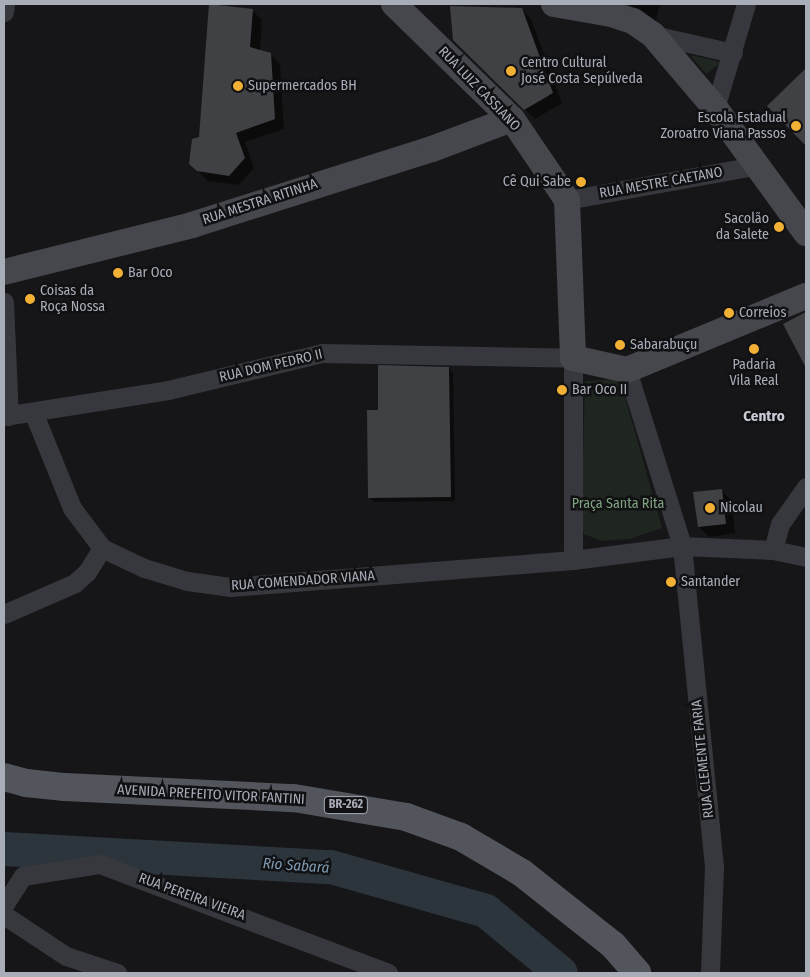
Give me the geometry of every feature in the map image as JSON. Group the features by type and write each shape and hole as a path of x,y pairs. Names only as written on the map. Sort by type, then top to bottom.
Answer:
{"main road":[{"name":"RUA LUIZ CASSIANO","path":"394,4 512,119 567,200"},
{"path":"554,4 611,14 633,21 652,35 714,108 754,166 806,233"},
{"name":"RUA MESTRA RITINHA","path":"4,272 192,225 432,149 512,119"},
{"path":"567,200 573,358 627,370 806,296"},
{"name":"AVENIDA PREFEITO VITOR FANTINI","path":"4,777 26,783 64,787 294,798 406,817 461,838 522,873 614,946 638,973"}],"street":[{"path":"4,12 5,4"},
{"path":"714,108 733,53 746,4"},
{"path":"652,35 733,53"},
{"name":"RUA MESTRE CAETANO","path":"567,200 754,166"},
{"path":"4,302 6,416"},
{"name":"RUA DOM PEDRO II","path":"6,416 34,414 168,390 322,353 573,358"},
{"path":"573,358 573,560 682,546 773,550 806,557"},
{"path":"627,370 682,546"},
{"name":"RUA COMENDADOR VIANA","path":"34,414 72,508 102,548 144,568 186,581 230,587 573,560"},
{"path":"773,550 780,524 806,487"},
{"name":"RUA CLEMENTE FARIA","path":"682,546 714,867 710,973"},
{"path":"4,614 75,583 87,572 102,548"},
{"name":"RUA PEREIRA VIEIRA","path":"4,905 23,876 100,864 244,916 388,973"},
{"path":"4,915 66,956 117,973"}],"green space":[{"path":"690,55 714,60 720,63 706,74"},
{"name":"Praça Santa Rita","path":"620,379 662,528 630,539 602,541 581,533 585,381"}],"building":[{"name":"Supermercados BH","path":"209,4 253,9 250,47 271,53 275,119 236,133 245,158 229,176 197,171 189,164 192,139 199,137"},
{"name":"Centro Cultural José Costa Sepúlveda","path":"450,6 522,8 553,93 524,110 453,40"},
{"name":"Escola Estadual Zoroatro Viana Passos","path":"806,68 806,146 767,106"},
{"path":"806,312 806,368 783,324"},
{"path":"378,365 449,367 451,497 368,498 367,410 378,410"},
{"name":"Nicolau","path":"722,489 726,524 698,527 693,492"}],"waterway":[{"name":"Rio Sabará","path":"4,849 331,867 486,911 561,973"}],"place":[{"name":"Centro Cultural José Costa Sepúlveda","path":"511,71"},
{"name":"Supermercados BH","path":"238,86"},
{"name":"Escola Estadual Zoroatro Viana Passos","path":"796,126"},
{"name":"Cê Qui Sabe","path":"581,182"},
{"name":"Sacolão da Salete","path":"779,227"},
{"name":"Bar Oco","path":"118,273"},
{"name":"Coisas da Roça Nossa","path":"30,299"},
{"name":"Correios","path":"729,313"},
{"name":"Sabarabuçu","path":"620,345"},
{"name":"Padaria Vila Real","path":"754,349"},
{"name":"Bar Oco II","path":"562,390"},
{"name":"Nicolau","path":"710,508"},
{"name":"Santander","path":"671,582"}],"district":[{"name":"Centro","path":"764,417"}]}
